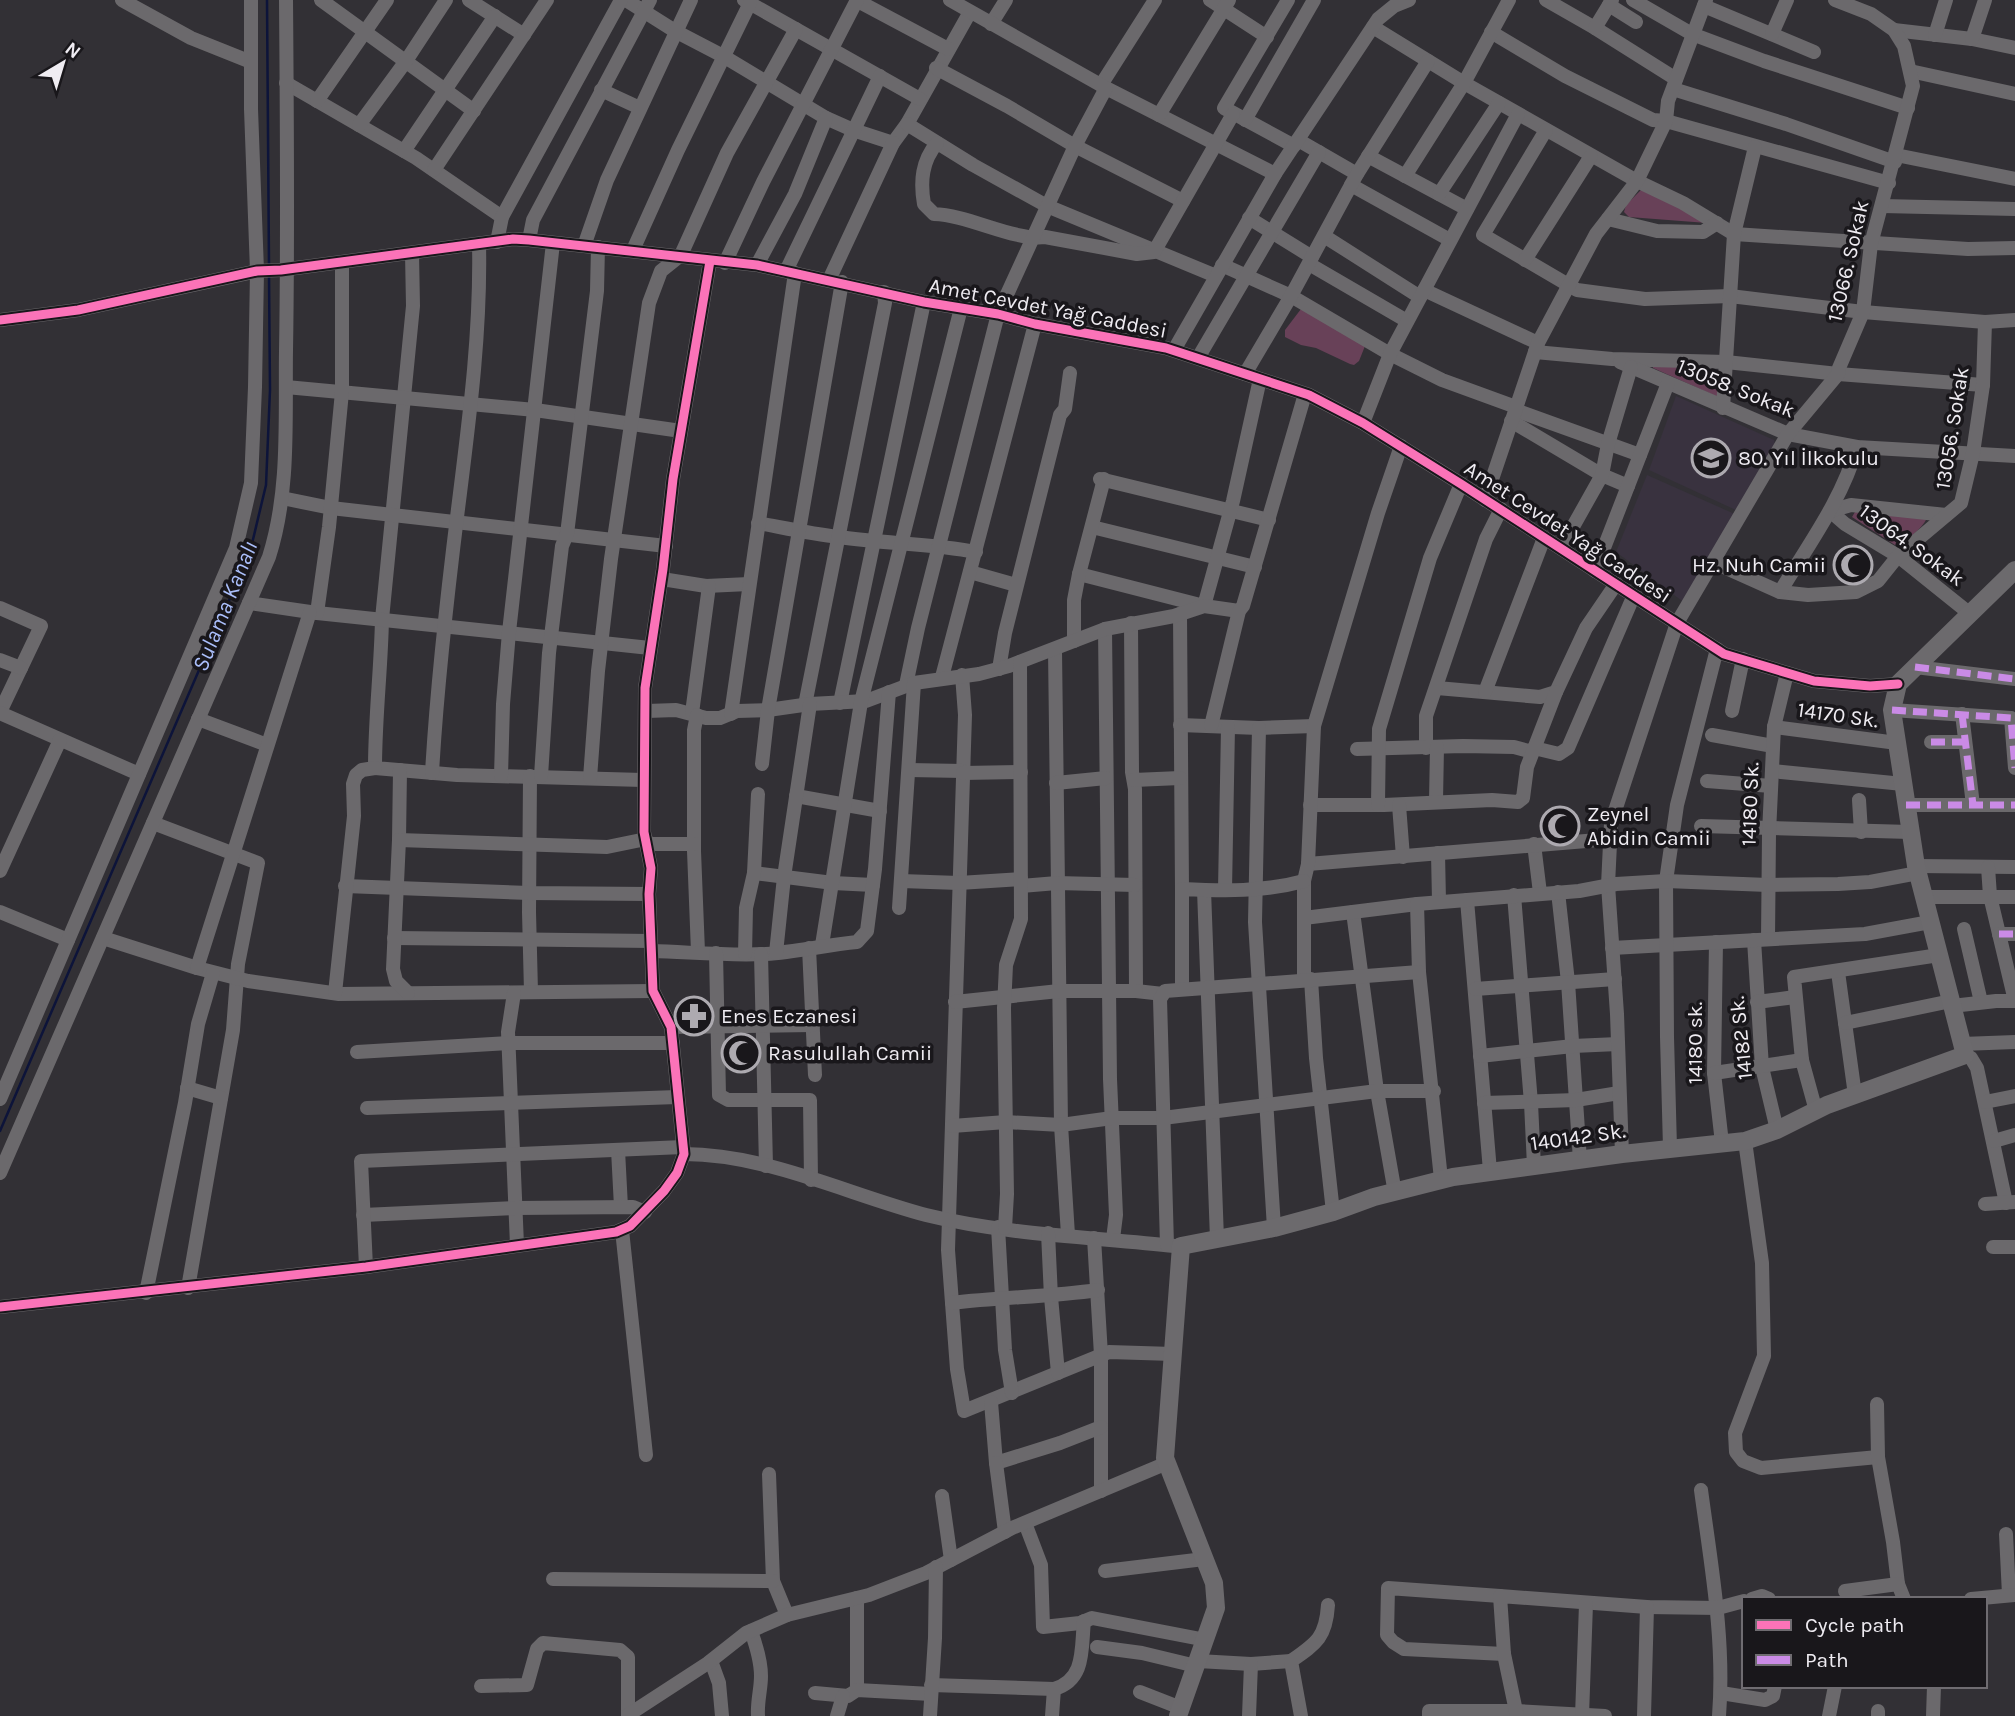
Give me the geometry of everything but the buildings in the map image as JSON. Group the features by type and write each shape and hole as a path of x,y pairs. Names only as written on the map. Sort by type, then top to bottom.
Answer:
{"main road":[{"path":"1963,1050 1917,869 1892,710 1898,684 2015,570"},
{"name":"140142 Sk.","path":"1179,1245 1274,1228 1333,1212 1374,1197 1441,1180 1622,1154 1745,1141 1777,1130 1963,1050"},
{"path":"1179,1245 1165,1458 1214,1583 1216,1608 1180,1712"}],"street":[{"path":"122,0 191,38 251,62"},
{"path":"0,1099 236,548 251,482 259,271 250,109 251,0"},
{"path":"0,1173 269,557 277,532 282,498 286,387 286,0"},
{"path":"321,0 474,111"},
{"path":"317,101 387,0"},
{"path":"359,125 446,0"},
{"path":"469,0 524,35"},
{"path":"434,170 547,0"},
{"path":"497,242 502,218 624,0 647,6 675,32 723,56 826,118 893,143"},
{"path":"531,992 529,844 562,546 567,534 597,291 591,246 607,180 691,0"},
{"path":"0,1307 366,1267 622,1230 645,1212 671,1183 683,1151 671,1027 653,991 649,894 651,868 643,780 647,711 645,688 681,431 718,262 763,182 857,0 948,49"},
{"path":"950,0 1104,87 1275,174"},
{"path":"991,24 1006,0"},
{"path":"899,908 909,770 910,684 939,545 998,314 1074,146 1104,87 1155,0"},
{"path":"1210,0 1226,4 1267,37"},
{"path":"1288,0 1224,108 1320,152 1354,180 1450,240"},
{"path":"1154,252 1215,143 1239,117 1314,0"},
{"path":"1174,350 1275,174 1378,19 1394,6 1409,0"},
{"path":"1405,176 1464,83 1509,0"},
{"path":"1546,0 1595,28 1674,84 1895,159 2015,179"},
{"path":"1633,0 1692,34 1764,61 1908,108"},
{"path":"1772,34 1787,0"},
{"path":"1835,0 1871,14 1894,30 1972,39 2015,48"},
{"path":"1935,35 1946,0"},
{"path":"1972,39 1984,0"},
{"path":"633,250 747,2 920,99"},
{"path":"1595,28 1610,3 1636,22"},
{"path":"1485,500 1536,348 1596,233 1637,181 1666,121 1668,101 1705,3 1814,52"},
{"path":"1159,115 1226,4"},
{"path":"529,240 534,220 647,6"},
{"path":"762,764 768,710 799,530 836,281 893,143 907,124 936,68 970,12"},
{"path":"404,151 495,16"},
{"path":"1373,27 1591,156 1683,203 1734,234 1968,249 2015,248"},
{"path":"590,778 597,671 649,303 661,271 681,255 727,153 796,29"},
{"name":"13066. Sokak","path":"1622,1154 1615,979 1608,885 1611,823 1677,623 1788,434 1838,374 1863,312 1871,244 1913,86 1904,46 1894,30"},
{"path":"1491,32 1565,76 1653,120 1666,121 1889,183"},
{"path":"1245,374 1368,156 1428,61"},
{"path":"936,68 1074,146 1182,201"},
{"path":"1909,71 2015,94"},
{"path":"731,714 790,272 880,76"},
{"path":"286,83 404,151 502,218"},
{"path":"601,90 640,108"},
{"path":"1439,194 1499,103"},
{"path":"1363,424 1390,354 1518,114"},
{"path":"757,265 795,194 826,118"},
{"path":"907,124 1047,206 1154,252 1219,271 1247,276 1291,296 1390,354 1514,413 1640,455"},
{"path":"1546,130 1483,235 1577,290 1645,299 1730,296 1863,312 1985,322 2015,320"},
{"path":"937,143 926,158 922,174 922,197 927,209 934,214 946,214 986,224 1032,239 1045,237 1137,254 1154,252"},
{"path":"1723,408 1734,234 1755,147"},
{"path":"1198,358 1320,152"},
{"path":"1368,156 1467,209"},
{"path":"1525,260 1591,156"},
{"path":"1882,206 2015,209"},
{"path":"1249,218 1310,261 1407,321"},
{"path":"1608,219 1657,232 1703,232 1717,223"},
{"path":"1324,236 1422,293 1536,348 1612,359 1726,362 1983,385"},
{"name":"Amet Cevdet Yağ Caddesi","path":"0,320 78,310 259,271 497,242 529,240 757,265 924,302 998,314 1035,324 1174,350 1304,394 1401,446 1717,649 1814,681 1870,687 1898,684"},
{"path":"501,775 509,632 553,243"},
{"path":"432,773 444,626 470,403 480,283 479,244"},
{"path":"375,768 375,720 382,619 413,306 412,253"},
{"path":"197,968 267,745 314,612 331,508 342,392 342,262"},
{"path":"766,1166 763,1024 768,953 784,877 808,704 885,303 884,292"},
{"path":"839,704 924,302"},
{"path":"815,1075 813,1026 816,947 833,883 861,702 961,308"},
{"name":"13056. Sokak","path":"1713,562 1780,592 1808,595 1856,592 1878,581 1898,556 1961,503 1973,453 1983,385 1985,322"},
{"path":"942,677 1035,324"},
{"name":"13058. Sokak","path":"1612,359 1788,434 1857,447 2015,456"},
{"path":"1561,548 1602,475 1608,444 1632,367"},
{"path":"999,669 1016,585 1060,415 1065,409 1070,373"},
{"path":"1205,606 1260,379"},
{"path":"1595,570 1668,383"},
{"path":"286,387 580,415 681,431"},
{"path":"1211,726 1239,611 1243,607 1255,567 1304,394"},
{"path":"1514,413 1602,475 1628,486"},
{"path":"1333,1212 1307,980 1304,918 1314,726 1401,446"},
{"path":"1780,592 1830,510 1851,468 1857,447"},
{"path":"1074,641 1074,600 1102,479 1269,520"},
{"path":"1378,805 1377,749 1384,708 1430,558 1461,484"},
{"path":"282,498 331,508 666,546"},
{"path":"1830,510 1851,505 1946,515"},
{"path":"1436,801 1426,716 1486,539 1501,509"},
{"name":"13064. Sokak","path":"1830,510 1845,524 1898,556 1969,613"},
{"path":"758,523 839,537 939,545 976,552"},
{"path":"1092,527 1255,567"},
{"path":"1485,692 1544,538"},
{"path":"970,572 1016,585"},
{"path":"1079,574 1205,606 1239,611"},
{"path":"662,579 709,586 750,584"},
{"path":"1310,805 1399,805 1492,800 1518,802 1523,798 1527,767 1556,692 1586,628 1616,584"},
{"path":"698,952 694,844 694,714 709,586"},
{"path":"1357,749 1514,747 1559,754 1567,748 1634,595"},
{"path":"248,603 650,648"},
{"path":"647,711 676,710 706,718 808,704 861,702 910,684 999,669 1105,629 1180,614 1205,606"},
{"path":"0,608 41,626 0,713 139,774"},
{"path":"1180,614 1182,988"},
{"path":"1131,624 1136,991"},
{"path":"1105,629 1108,991 1116,1215 1113,1240"},
{"path":"1670,1149 1667,881 1677,805 1717,649"},
{"path":"1055,650 1059,992 1068,1235"},
{"path":"1732,711 1743,659"},
{"path":"0,660 21,668"},
{"path":"1012,1393 1005,1350 1001,1228 1007,1194 1006,965 1021,919 1020,662"},
{"path":"1915,667 2015,679"},
{"name":"14180 Sk.","path":"1761,940 1768,885 1774,727 1787,673"},
{"path":"962,675 965,715 948,1250 957,1369 964,1411 1109,1352 1173,1354"},
{"path":"1437,688 1540,697 1556,692"},
{"path":"394,938 651,946 745,954 857,942 867,931 873,885 889,692"},
{"path":"1892,710 2011,718 2015,768"},
{"path":"1962,714 1973,805"},
{"path":"198,719 267,745"},
{"path":"1180,725 1259,728 1314,726"},
{"path":"1225,890 1228,727"},
{"name":"14170 Sk.","path":"1774,727 1897,743"},
{"path":"1259,728 1255,922 1274,1228"},
{"path":"1712,735 1773,746"},
{"path":"0,870 60,740"},
{"path":"1931,742 1964,741"},
{"path":"335,993 354,816 353,784 355,775 362,770 375,768 432,773 643,780"},
{"path":"401,770 393,969 396,981 408,993"},
{"path":"909,770 1021,772"},
{"path":"1772,771 1903,783"},
{"path":"1056,783 1106,778"},
{"path":"1134,780 1180,778"},
{"path":"1707,781 1771,786"},
{"path":"745,954 746,908 754,873 758,794"},
{"path":"796,796 880,811"},
{"path":"1859,800 1861,832"},
{"path":"1399,805 1403,856"},
{"path":"1906,805 2015,805"},
{"path":"153,823 258,863 237,978 233,1030 188,1288"},
{"path":"1701,826 1910,832"},
{"path":"1308,864 1610,839"},
{"path":"399,840 607,847 647,842 694,844"},
{"path":"1534,845 1540,893"},
{"path":"1438,853 1439,901"},
{"path":"1845,1023 1951,1003 2015,1001 1990,896 1988,867"},
{"path":"1304,918 1439,901 1558,892 1608,885 1667,881 1768,885 1870,882 1917,869 2015,867"},
{"path":"754,873 873,885"},
{"path":"901,881 1135,885"},
{"path":"1182,889 1279,888 1304,881"},
{"path":"345,886 529,893 649,894"},
{"path":"1204,890 1217,1239"},
{"path":"1558,892 1568,982 1580,1160"},
{"path":"1514,895 1534,1166"},
{"path":"1924,897 2015,897"},
{"path":"1467,900 1490,1171"},
{"path":"1417,904 1419,972 1434,1091 1441,1180"},
{"path":"0,912 68,940"},
{"path":"1353,912 1377,1091 1395,1193"},
{"path":"1612,948 1865,934 1930,922"},
{"path":"1964,929 1981,1002"},
{"path":"1999,934 2015,934"},
{"path":"103,938 213,973 335,993 653,991"},
{"name":"14182 Sk.","path":"1761,940 1758,1002 1762,1067 1777,1130"},
{"name":"14180 sk.","path":"1716,942 1714,1073 1722,1143"},
{"path":"716,953 719,1095 728,1100 810,1100 811,1180"},
{"path":"1816,1111 1802,1060 1794,977 1939,955"},
{"path":"366,1267 361,1161 618,1150 683,1151 735,1157 928,1215 1001,1228 1179,1245 1163,1118 1160,999 1165,991 1419,972"},
{"path":"1838,972 1855,1095"},
{"path":"146,1293 198,1024 213,973"},
{"path":"1475,989 1615,979"},
{"path":"955,1002 1005,995 1059,992 1136,991 1163,994"},
{"path":"514,992 509,1043 517,1245"},
{"path":"1758,1002 1795,997"},
{"path":"671,1027 763,1024 813,1026"},
{"path":"1963,1050 2015,1042"},
{"path":"357,1052 509,1043 673,1043"},
{"path":"1480,1056 1618,1044"},
{"path":"1963,1050 1977,1068 2010,1202 1985,1204"},
{"path":"1714,1073 1802,1060"},
{"path":"187,1088 221,1098"},
{"path":"952,1126 1006,1122 1062,1125 1112,1118 1163,1118 1377,1091 1434,1091"},
{"path":"1484,1103 1576,1100 1619,1093"},
{"path":"367,1108 677,1097"},
{"path":"1985,1102 2015,1097"},
{"path":"1994,1141 2015,1135"},
{"path":"1745,1141 1762,1263 1764,1356 1735,1433 1736,1451 1743,1461 1761,1468 1878,1457"},
{"path":"618,1150 621,1207"},
{"path":"363,1215 516,1208 636,1207 645,1212"},
{"path":"622,1230 646,1455"},
{"path":"1048,1233 1058,1373"},
{"path":"1094,1238 1101,1355 1101,1491"},
{"path":"1993,1247 2015,1247"},
{"path":"952,1303 1002,1297 1051,1297 1098,1290"},
{"path":"991,1402 1005,1532"},
{"path":"1877,1404 1878,1457 1894,1542 1898,1584 1903,1597"},
{"path":"996,1463 1101,1427"},
{"path":"628,1715 711,1661 751,1631 787,1615 857,1598 936,1567 1005,1532 1167,1463"},
{"path":"769,1474 773,1581 787,1615"},
{"path":"1701,1490 1718,1608 1721,1693 1719,1716"},
{"path":"942,1496 951,1560"},
{"path":"1025,1523 1041,1565 1042,1627 1092,1618 1206,1640"},
{"path":"1987,1597 2012,1595 2006,1534"},
{"path":"1105,1571 1204,1559"},
{"path":"930,1716 936,1638 936,1567"},
{"path":"553,1579 773,1581"},
{"path":"1845,1591 1898,1584"},
{"path":"1504,1654 1404,1649 1387,1635 1388,1588 1647,1607 1718,1608 1742,1602"},
{"path":"1500,1596 1504,1654 1516,1714"},
{"path":"815,1693 843,1696 854,1694 857,1690 857,1598"},
{"path":"1582,1715 1586,1604"},
{"path":"1097,1647 1197,1664 1291,1661 1315,1643 1325,1630 1328,1605"},
{"path":"1644,1716 1647,1607"},
{"path":"857,1690 1054,1689 1067,1685 1075,1677 1079,1666 1084,1621"},
{"path":"751,1631 761,1664 758,1716"},
{"path":"481,1686 527,1685 537,1649 543,1643 620,1650 628,1657 628,1715"},
{"path":"711,1661 719,1683 722,1716"},
{"path":"1291,1661 1301,1716"},
{"path":"1248,1716 1251,1664"},
{"path":"1721,1693 1765,1700 1773,1696 1775,1688"},
{"path":"1829,1716 1835,1688"},
{"path":"1933,1716 1934,1688"},
{"path":"1052,1716 1054,1689"},
{"path":"1140,1692 1180,1712"},
{"path":"837,1716 843,1696"},
{"path":"1430,1716 1429,1711 1605,1716"}],"shaded area":[{"path":"1643,188 1707,223 1629,217 1624,212 1626,205"},
{"path":"1301,309 1365,346 1359,361 1354,365 1350,364 1285,337 1285,330"},
{"path":"1653,365 1720,371 1718,397 1653,368"},
{"name":"80. Yıl İlkokulu","path":"1676,396 1774,440 1775,445 1738,511 1649,470"},
{"path":"1647,475 1737,515 1685,603 1616,552"},
{"path":"1855,512 1927,518 1914,534 1895,545 1852,517"}],"waterway":[{"name":"Sulama Kanalı","path":"267,0 269,266"},
{"name":"Sulama Kanalı","path":"0,1131 250,552 266,485 270,390 269,276"}],"marked path":[{"path":"1915,667 2015,679"},
{"path":"1892,710 2011,718 2015,768"},
{"path":"1962,714 1973,805"},
{"path":"1931,742 1964,742"},
{"path":"1906,805 2015,805"},
{"path":"1999,934 2015,934"}],"cycle path":[{"path":"0,320 78,310 257,271 513,239 757,265 924,302 1166,348 1309,395 1363,423 1461,484 1724,654 1814,681 1870,686 1898,684"},
{"path":"0,1307 366,1267 616,1232 630,1226 664,1191 677,1173 684,1154 671,1027 653,991 649,894 651,868 644,832 645,688 673,479 710,261"}],"place":[{"name":"80. Yıl İlkokulu","path":"1711,458"},
{"name":"Hz. Nuh Camii","path":"1853,565"},
{"name":"Zeynel Abidin Camii","path":"1560,826"},
{"name":"Enes Eczanesi","path":"694,1016"},
{"name":"Rasulullah Camii","path":"741,1053"}]}
